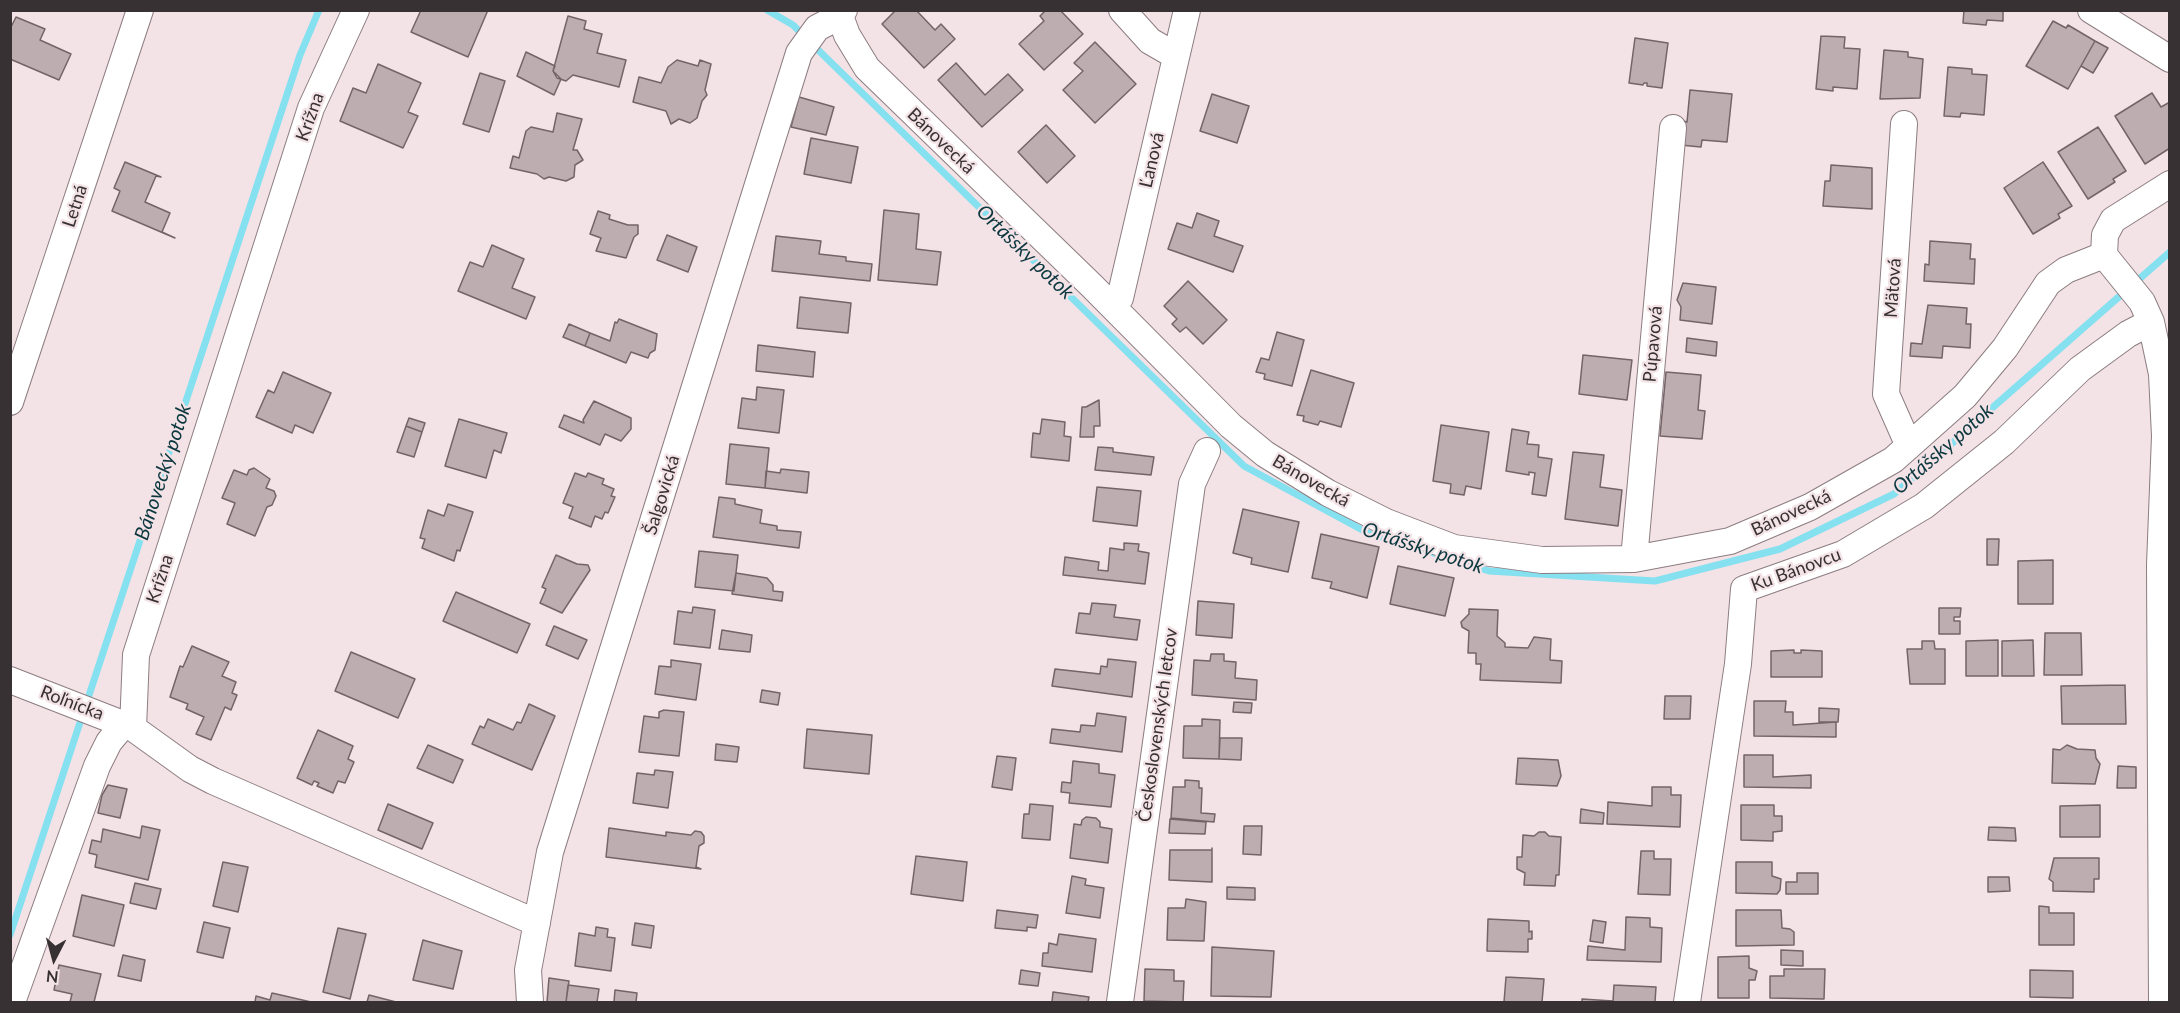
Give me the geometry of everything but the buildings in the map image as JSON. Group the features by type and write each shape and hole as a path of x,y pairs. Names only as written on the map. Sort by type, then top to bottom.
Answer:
{"street":[{"name":"Letná","path":"10,402 140,10"},
{"name":"Krížna","path":"121,722 136,655 311,108 356,10"},
{"path":"1122,10 1150,41 1176,56"},
{"name":"Ľanová","path":"1113,307 1120,298 1187,10"},
{"path":"2091,10 2169,59"},
{"name":"Šalgovická","path":"530,1002 528,970 550,852 799,53 817,28 842,13"},
{"name":"Bánovecká","path":"842,13 847,35 867,68 1113,307 1231,426 1265,454 1328,493 1386,522 1454,548 1542,560 1634,559 1730,541 1810,507 1893,460 1965,396 2005,348 2048,283 2066,270 2111,263"},
{"name":"Mätová","path":"1904,124 1886,394 1909,446"},
{"name":"Púpavová","path":"1634,559 1673,128"},
{"path":"2162,1002 2160,564 2165,436 2162,374 2147,312 2111,263 2105,235 2113,220 2169,184"},
{"name":"Ku Bánovcu","path":"1688,1002 1738,664 1744,589 1843,554 1924,506 2004,442 2080,369 2128,334 2147,312"},
{"name":"Československých letcov","path":"1120,1002 1192,484 1207,451"},
{"name":"Roľnícka","path":"10,680 121,722"},
{"path":"12,1002 97,766 121,722 190,769 213,781 537,923"}],"waterway":[{"name":"Bánovecký potok","path":"10,935 300,55 319,10"},
{"name":"Ortášsky potok","path":"767,10 793,25 804,36"},
{"name":"Ortášsky potok","path":"812,44 1244,466 1368,533 1437,554"},
{"name":"Ortášsky potok","path":"1453,560 1489,571 1655,581 1780,549 1894,494 2170,252"}]}
